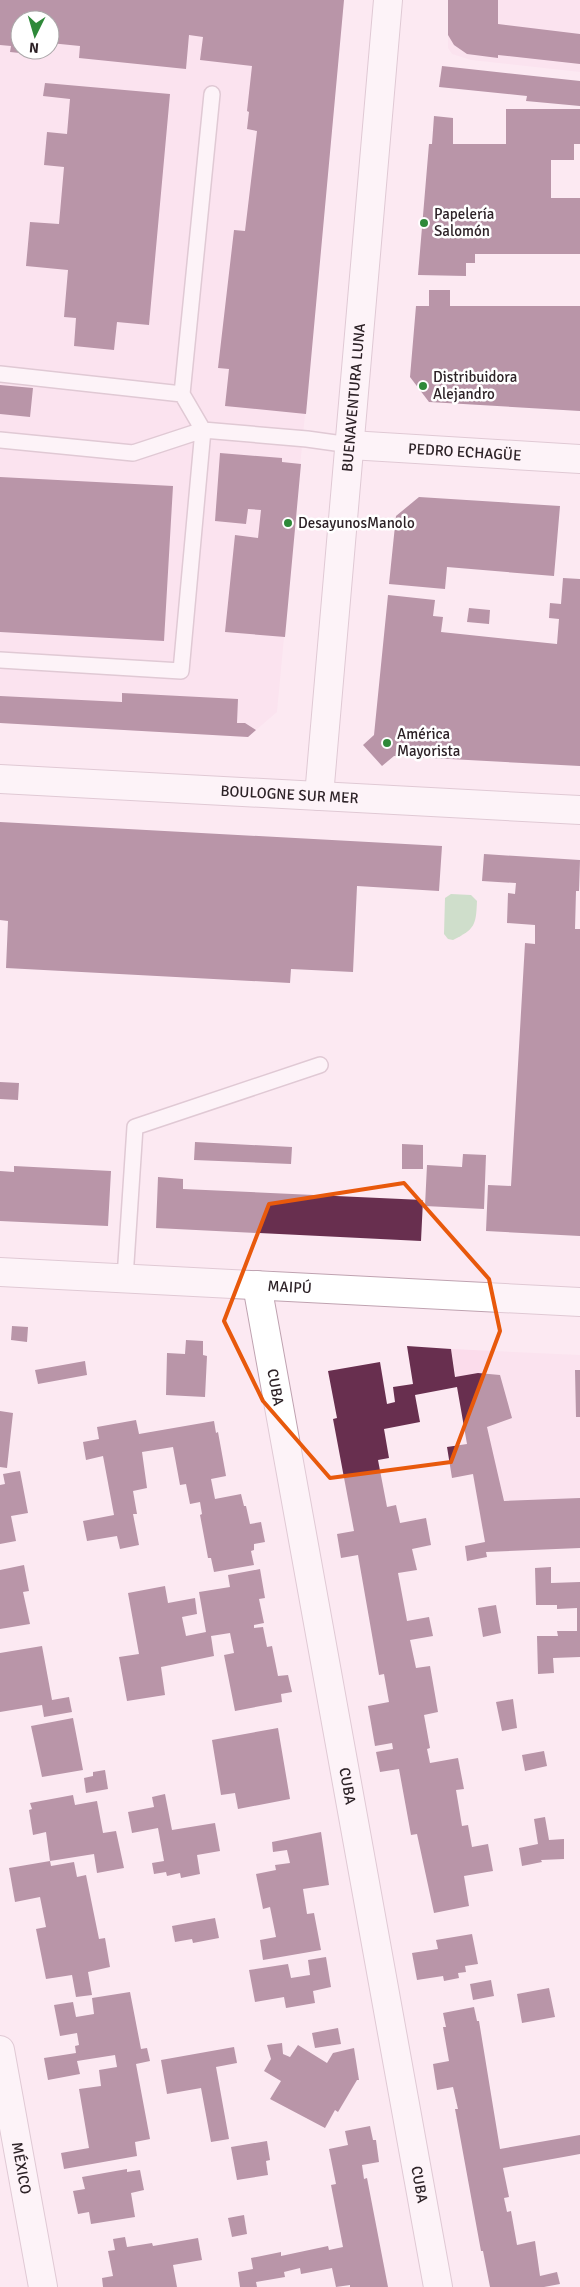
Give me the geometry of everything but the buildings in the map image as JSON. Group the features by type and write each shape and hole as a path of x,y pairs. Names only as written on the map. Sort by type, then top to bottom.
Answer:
{"street":[{"name":"BUENAVENTURA LUNA","path":"320,796 388,0"},
{"name":"PEDRO ECHAGÜE","path":"350,445 580,459"},
{"name":"BOULOGNE SUR MER","path":"0,778 580,810"},
{"name":"MAIPÚ","path":"0,1272 580,1302"},
{"name":"CUBA","path":"257,1285 438,2287"},
{"name":"MÉXICO","path":"0,2050 43,2287"}],"lane":[{"path":"0,660 181,671 203,430 182,394 212,94"},
{"path":"0,374 182,394"},
{"path":"0,440 133,453 203,430 307,439 350,445"},
{"path":"125,1278 135,1127 320,1065"}],"highlighted area":[{"path":"404,1183 489,1279 500,1331 451,1462 330,1478 263,1401 224,1321 269,1204"}],"shaded area":[{"path":"0,0 344,0 277,712 248,737 0,723"},
{"path":"448,0 580,0 580,72 471,60 452,54 448,48"},
{"path":"451,894 471,895 477,901 473,925 466,933 453,940 448,939 444,934 445,898"},
{"path":"451,1349 580,1355 580,1525 482,1529"}],"place":[{"name":"Papelería Salomón","path":"424,223"},
{"name":"Distribuidora Alejandro","path":"423,386"},
{"name":"DesayunosManolo","path":"288,523"},
{"name":"América Mayorista","path":"387,743"}]}
